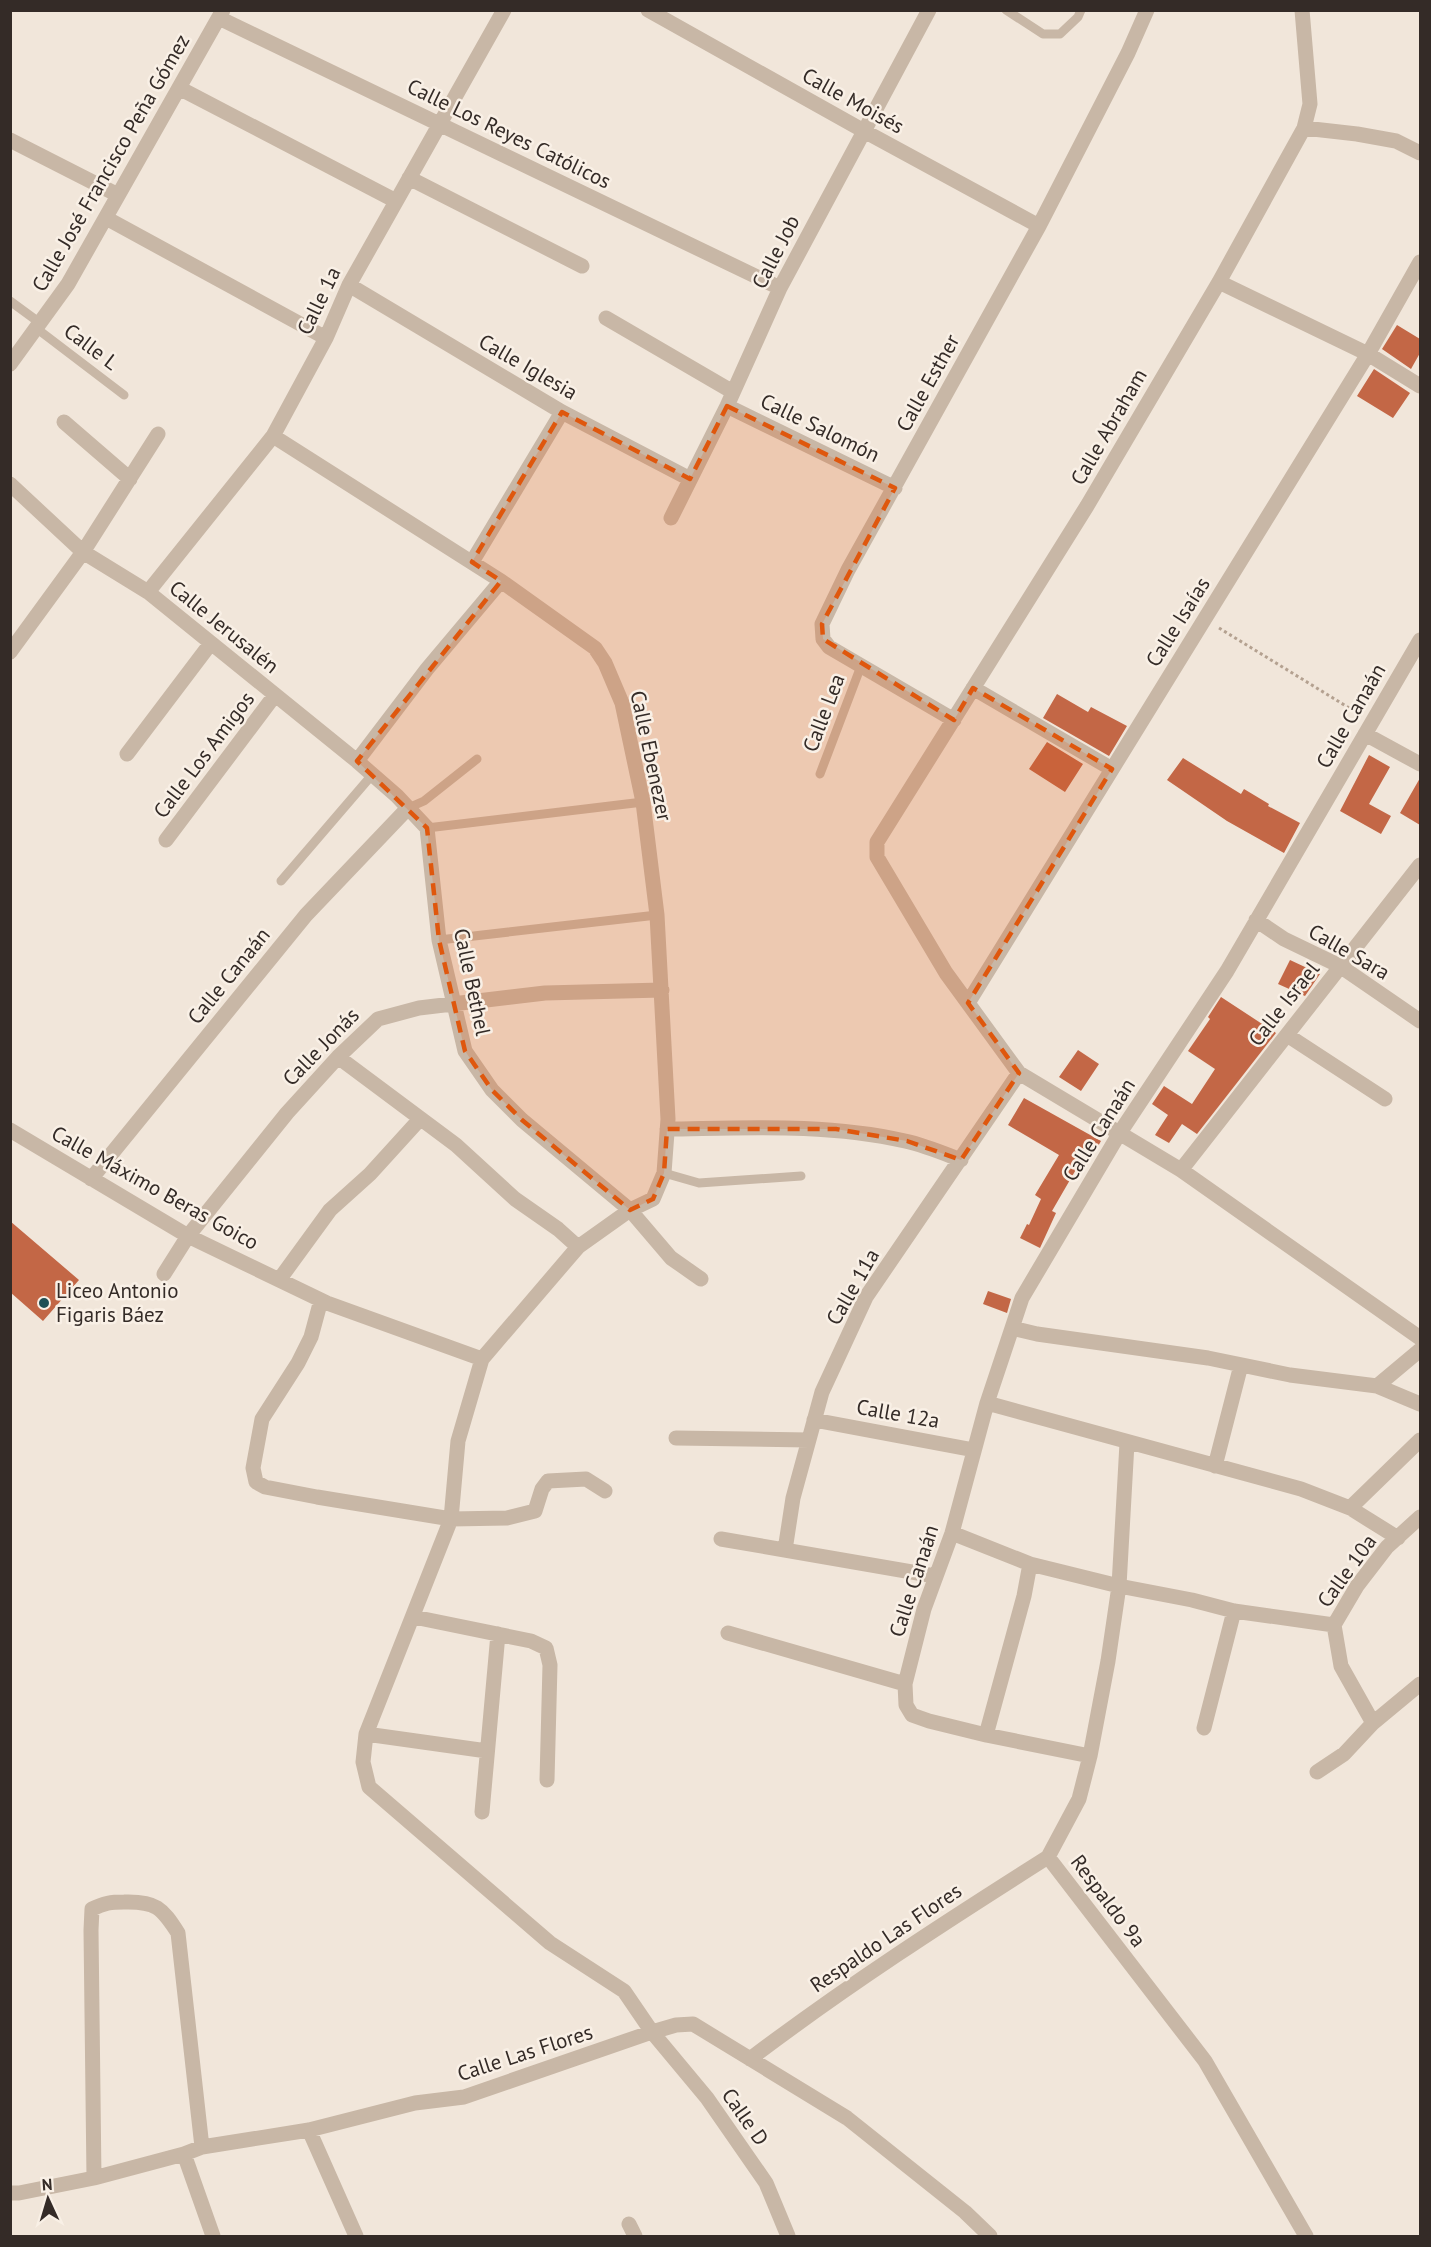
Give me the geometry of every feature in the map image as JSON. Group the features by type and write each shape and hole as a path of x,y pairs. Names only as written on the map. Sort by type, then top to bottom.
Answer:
{"street":[{"name":"Calle 1a","path":"148,592 273,436 326,338 349,285 504,10"},
{"name":"Calle Moisés","path":"648,10 1039,226"},
{"name":"Calle Job","path":"671,518 730,399 780,288 929,10"},
{"name":"Calle Esther","path":"954,720 829,647 823,639 822,624 848,570 1039,226 1148,10"},
{"name":"Calle Abraham","path":"968,1003 946,973 883,868 877,857 878,842 1087,506 1219,282 1304,128 1310,104 1302,10"},
{"name":"Calle Los Reyes Católicos","path":"221,14 780,288"},
{"name":"Calle José Francisco Peña Gómez","path":"10,364 68,284 221,14"},
{"path":"179,88 396,201"},
{"path":"1304,128 1396,141 1420,153"},
{"path":"10,140 118,195"},
{"path":"409,178 582,266"},
{"path":"106,218 326,338"},
{"name":"Calle Isaías","path":"968,1003 1368,354 1420,262"},
{"path":"1219,282 1368,354 1420,386"},
{"name":"Calle Iglesia","path":"349,285 562,412 690,479"},
{"name":"Calle Salomón","path":"606,318 730,399 895,488"},
{"path":"472,562 562,412"},
{"path":"64,422 130,479"},
{"path":"10,652 83,552 158,434"},
{"name":"Calle Ebenezer","path":"273,436 546,610 595,648 605,663 622,703 643,802 657,915 667,1129 664,1173 653,1199 630,1210 579,1247 482,1359"},
{"name":"Calle Jerusalén","path":"10,484 83,552 148,592 357,761 408,808"},
{"path":"357,761 427,669 501,581"},
{"name":"Calle Canaán","path":"905,1684 935,1576 952,1533 987,1403 1022,1298 1119,1134 1227,971 1420,640"},
{"path":"127,754 211,643"},
{"path":"973,688 1112,769"},
{"name":"Calle Los Amigos","path":"166,840 275,695"},
{"path":"1369,728 1420,764"},
{"path":"408,808 427,828"},
{"name":"Calle Canaán","path":"92,1179 306,915 408,808"},
{"name":"Calle Bethel","path":"427,828 440,940 465,1051 492,1090 522,1120 630,1210 671,1258 701,1279"},
{"name":"Calle Israel","path":"1181,1170 1420,865"},
{"name":"Calle Sara","path":"1256,920 1284,939 1340,966 1420,1021"},
{"name":"Calle Jonás","path":"164,1274 188,1236 287,1113 338,1057 378,1019 419,1008 545,993 662,990"},
{"path":"968,1003 1019,1073 1181,1170 1420,1338"},
{"path":"1287,1035 1385,1099"},
{"path":"338,1057 456,1145 515,1199 579,1247"},
{"name":"Calle 11a","path":"785,1550 793,1498 822,1392 866,1297 1019,1073"},
{"path":"279,1280 330,1210 370,1174 420,1119"},
{"path":"667,1129 762,1127 836,1129 907,1141 961,1160"},
{"name":"Calle Máximo Beras Goico","path":"10,1130 188,1236 321,1300 482,1359"},
{"path":"321,1300 311,1337 298,1363 262,1419 253,1468 256,1482 265,1487 307,1495 451,1519 507,1518 535,1511 542,1489 548,1481 586,1479 605,1491"},
{"path":"1012,1328 1290,1375 1377,1386 1420,1404"},
{"path":"1377,1386 1420,1350"},
{"name":"Calle D","path":"482,1359 458,1441 451,1519 366,1734 363,1762 369,1787 550,1943 624,1991 652,2032 707,2098 766,2183 788,2236"},
{"path":"1215,1466 1241,1365"},
{"path":"987,1403 1301,1489 1350,1508 1398,1538"},
{"name":"Calle 12a","path":"814,1420 974,1450"},
{"path":"676,1438 809,1440"},
{"path":"1350,1508 1420,1440"},
{"name":"Respaldo 9a","path":"1127,1443 1119,1586 1090,1756 1079,1799 1048,1857 1205,2061 1306,2236"},
{"name":"Calle 10a","path":"1373,1723 1341,1666 1334,1625 1357,1586 1387,1547 1420,1517"},
{"path":"952,1533 1030,1564 1119,1586 1192,1600 1234,1611 1334,1625"},
{"path":"722,1539 935,1576"},
{"path":"986,1735 1024,1596 1030,1564"},
{"path":"1204,1728 1234,1611"},
{"path":"414,1617 531,1641 546,1648 550,1665 547,1780"},
{"path":"728,1633 905,1684 906,1705 912,1715 929,1722 1090,1756"},
{"path":"482,1812 498,1634"},
{"path":"1317,1772 1344,1754 1373,1723 1420,1684"},
{"path":"366,1734 488,1751"},
{"name":"Respaldo Las Flores","path":"750,2059 807,2016 1048,1857"},
{"path":"94,2178 91,1930 92,1909 106,1902 147,1901 166,1915 178,1934 202,2146"},
{"name":"Calle Las Flores","path":"10,2193 94,2178 184,2154 202,2146 309,2130 415,2103 464,2097 652,2032 676,2025 693,2024 847,2118 965,2212 990,2236"},
{"path":"309,2130 356,2236"},
{"path":"184,2154 213,2236"}],"lane":[{"path":"1006,10 1043,34 1060,34 1078,17 1081,10"},
{"name":"Calle L","path":"10,301 124,395"},
{"name":"Calle Lea","path":"820,774 861,666"},
{"path":"408,808 424,801 477,759"},
{"path":"281,881 372,775"},
{"path":"427,828 643,802"},
{"path":"440,940 657,915"},
{"path":"664,1173 699,1183 801,1176"}],"path":[{"path":"1205,619 1369,728"}],"highlighted area":[{"path":"727,406 895,488 822,624 823,639 954,720 973,688 1112,769 968,1003 1019,1073 961,1160 907,1141 836,1129 667,1129 664,1173 653,1199 630,1210 522,1120 492,1090 465,1051 439,940 427,828 357,761 501,581 472,562 562,412 690,479"}],"building":[{"path":"1397,325 1420,339 1420,353 1411,369 1382,349"},
{"path":"1374,369 1410,393 1393,418 1357,396"},
{"path":"1057,694 1088,712 1091,707 1127,726 1109,756 1043,718"},
{"path":"1047,742 1083,764 1065,792 1029,769"},
{"path":"1369,755 1390,767 1369,804 1391,816 1381,834 1340,811"},
{"path":"1183,758 1241,794 1244,789 1269,804 1268,806 1300,823 1284,853 1227,821 1167,780"},
{"path":"1420,778 1420,825 1400,813"},
{"path":"1290,960 1320,974 1305,996 1278,984"},
{"path":"1221,997 1276,1033 1197,1134 1182,1124 1169,1143 1155,1135 1168,1115 1152,1104 1164,1086 1192,1104 1215,1069 1188,1051 1210,1019 1208,1017"},
{"path":"1078,1050 1099,1064 1081,1091 1059,1077"},
{"path":"1024,1098 1101,1141 1085,1169 1078,1166 1052,1211 1056,1213 1040,1248 1020,1238 1041,1199 1035,1195 1059,1155 1008,1125"},
{"path":"10,1221 79,1280 43,1321 10,1292"},
{"path":"988,1291 1011,1299 1007,1313 983,1304"}],"place":[{"name":"Liceo Antonio Figaris Báez","path":"44,1303"}]}
